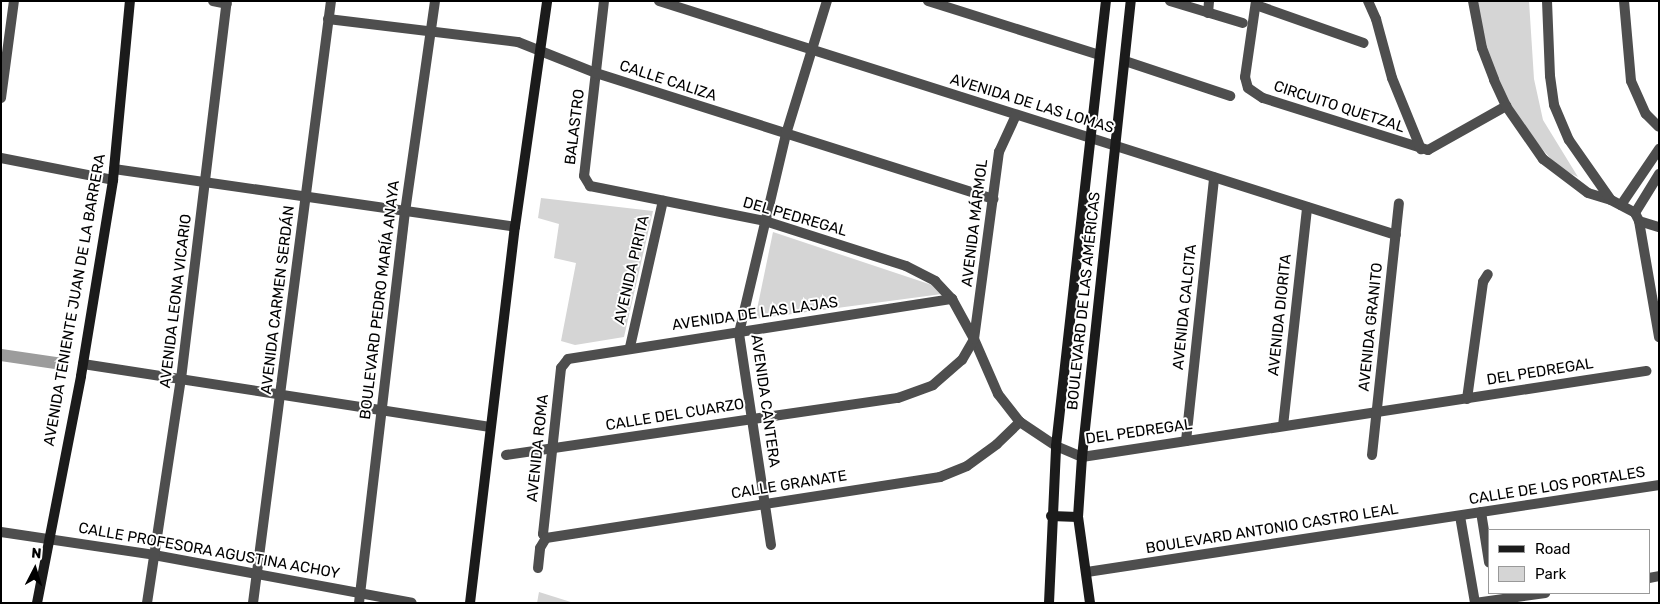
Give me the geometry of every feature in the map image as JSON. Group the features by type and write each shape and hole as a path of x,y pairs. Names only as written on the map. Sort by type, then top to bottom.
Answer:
{"main road":[{"name":"AVENIDA TENIENTE JUAN DE LA BARRERA","path":"37,603 82,364 113,180 130,1"},
{"path":"470,603 515,227 538,52 547,1"},
{"name":"BOULEVARD DE LAS AMÉRICAS","path":"1049,603 1051,516 1056,446 1089,137 1106,1"},
{"name":"BOULEVARD DE LAS AMÉRICAS","path":"1090,603 1078,517 1082,457 1131,1"},
{"path":"1051,516 1078,517"}],"street":[{"path":"1,98 14,1"},
{"path":"213,1 227,2"},
{"name":"AVENIDA CARMEN SERDÁN","path":"253,603 331,1"},
{"name":"BOULEVARD PEDRO MARÍA ANAYA","path":"360,598 405,212 435,1"},
{"name":"BALASTRO","path":"588,184 584,176 604,1"},
{"name":"AVENIDA DE LAS LOMAS","path":"660,1 1396,235"},
{"name":"AVENIDA CANTERA","path":"771,545 739,333 786,134 827,1"},
{"path":"928,1 1099,55"},
{"path":"1170,1 1243,23"},
{"path":"1208,13 1209,1"},
{"name":"CIRCUITO QUETZAL","path":"1368,1 1376,19 1392,78 1421,150"},
{"path":"1473,1 1482,48 1506,106 1544,159 1588,193 1611,200 1637,217 1659,227"},
{"path":"1547,1 1550,76 1554,105 1569,140 1611,200"},
{"path":"1624,1 1631,81 1646,114 1659,127"},
{"name":"AVENIDA LEONA VICARIO","path":"147,603 181,379 227,2"},
{"path":"1256,3 1364,44"},
{"name":"CIRCUITO QUETZAL","path":"1256,3 1245,77 1251,92 1421,150"},
{"name":"CALLE CALIZA","path":"328,19 518,42 538,52 596,73 993,199"},
{"path":"1125,61 1230,96"},
{"path":"1421,150 1433,148 1506,106"},
{"name":"AVENIDA MÁRMOL","path":"974,339 999,152 1016,115"},
{"path":"1621,205 1659,149"},
{"path":"1,158 113,180"},
{"path":"114,169 206,181 305,199 515,227"},
{"path":"1659,174 1637,217 1659,336"},
{"name":"AVENIDA CALCITA","path":"1186,441 1214,177"},
{"name":"DEL PEDREGAL","path":"588,184 596,190 664,201 765,222 906,266 935,281 952,299 974,339 998,394 1020,422 1056,446 1082,457 1646,371"},
{"name":"AVENIDA PIRITA","path":"630,347 664,201"},
{"name":"AVENIDA GRANITO","path":"1372,454 1399,203"},
{"name":"AVENIDA DIORITA","path":"1283,426 1307,207"},
{"path":"1467,399 1482,282 1488,274"},
{"name":"AVENIDA DE LAS LAJAS","path":"564,362 571,357 630,347 739,333 952,299"},
{"name":"CALLE DEL CUARZO","path":"506,455 913,394 951,371 970,350 974,339"},
{"name":"AVENIDA ROMA","path":"538,568 540,548 546,538 543,534 564,362"},
{"path":"82,364 490,427"},
{"name":"CALLE GRANATE","path":"546,538 940,477 967,466 998,444 1020,422"},
{"name":"CALLE DE LOS PORTALES","path":"1460,516 1659,485"},
{"path":"1481,512 1488,556"},
{"path":"1460,516 1475,603 1536,594"},
{"name":"BOULEVARD ANTONIO CASTRO LEAL","path":"1087,572 1460,516"},
{"name":"CALLE PROFESORA AGUSTINA ACHOY","path":"1,532 257,573 360,598 412,603"}],"green space":[{"path":"1471,1 1529,1 1534,79 1543,120 1578,177 1559,168 1527,132 1501,93"},
{"path":"541,198 653,211 624,337 575,345 561,341 576,263 554,258 559,224 538,218"},
{"path":"773,232 935,286 942,294 755,319"},
{"path":"539,592 574,603 537,603"}],"waterway":[{"path":"1,355 62,364"}]}
